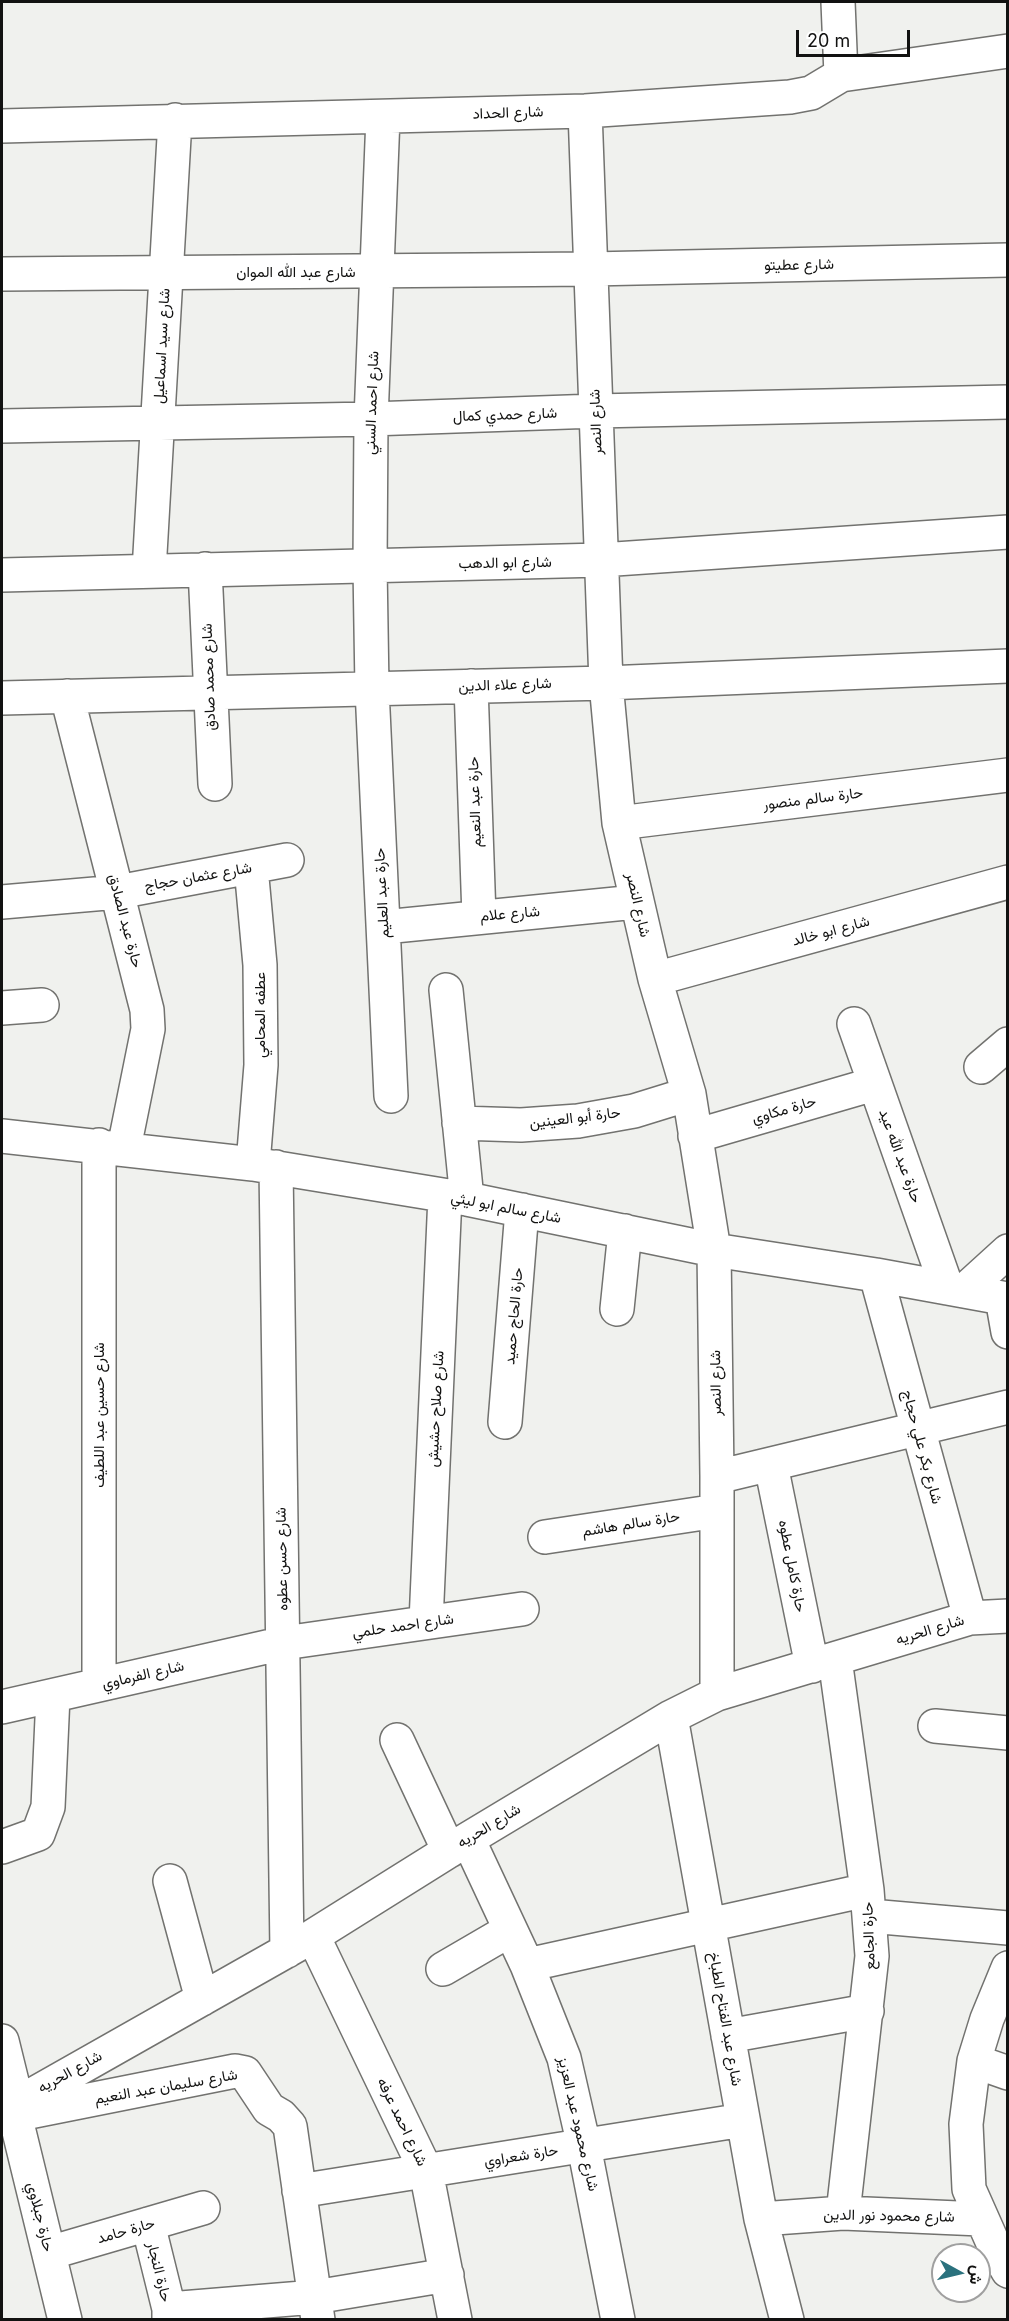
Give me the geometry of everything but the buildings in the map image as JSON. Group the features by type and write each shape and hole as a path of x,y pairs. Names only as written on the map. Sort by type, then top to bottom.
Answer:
{"street":[{"path":"838,2 841,75"},
{"name":"شارع الحداد","path":"2,126 585,111 790,97 811,93 841,75 1008,51"},
{"name":"شارع النصر","path":"585,111 606,682 619,823 636,902 689,1094 714,1250 717,1694"},
{"name":"شارع احمد السني","path":"372,689 371,419 383,117"},
{"name":"شارع سيد اسماعيل","path":"149,571 175,120"},
{"name":"شارع عطيتو","path":"591,269 1008,260"},
{"name":"شارع عبد الله الموان","path":"2,274 591,269"},
{"name":"شارع حمدي كمال","path":"2,426 371,419 596,411 1008,402"},
{"name":"شارع ابو الدهب","path":"2,575 601,560 1008,532"},
{"name":"شارع محمد صادق","path":"205,570 214,784"},
{"name":"شارع علاء الدين","path":"2,698 1007,669"},
{"name":"حارة عبد النعيم","path":"471,686 479,917"},
{"name":"حارة عبد العليم","path":"372,689 391,1096"},
{"name":"حارة عبد الصادق","path":"66,696 143,989 148,1029 112,1147"},
{"name":"حارة سالم منصور","path":"619,823 1008,775"},
{"name":"شارع عثمان حجاج","path":"2,902 118,892 287,860"},
{"name":"عطفه المحامي","path":"251,867 260,966 265,1166"},
{"name":"شارع ابو خالد","path":"656,979 1008,882"},
{"name":"شارع علام","path":"384,927 636,902"},
{"path":"446,990 459,1123 456,1198"},
{"path":"2,1008 42,1005"},
{"name":"حارة عبد الله عيد","path":"854,1024 874,1083 955,1289"},
{"path":"981,1067 1008,1044"},
{"name":"حارة مكاوي","path":"695,1136 874,1083"},
{"name":"حارة أبو العينين","path":"459,1123 521,1125 578,1121 634,1111 689,1094"},
{"name":"شارع سالم ابو ليثي","path":"2,1136 265,1166 522,1210 714,1250 1005,1298"},
{"name":"شارع حسين عبد اللطيف","path":"99,1684 112,1147"},
{"name":"شارع حسن عطوه","path":"265,1166 284,1643 300,1943"},
{"name":"شارع صلاح حشيش","path":"426,1622 456,1198"},
{"name":"حارة الحاج حميد","path":"505,1422 522,1210"},
{"path":"617,1309 624,1232"},
{"path":"955,1289 1008,1251"},
{"name":"شارع بكر علي حجاج","path":"876,1275 970,1618"},
{"path":"1005,1298 1008,1332"},
{"path":"717,1477 1008,1407"},
{"name":"حارة كامل عطوه","path":"771,1465 824,1663"},
{"name":"حارة سالم هاشم","path":"545,1537 717,1511"},
{"name":"شارع احمد حلمي","path":"284,1643 522,1609"},
{"name":"شارع الحريه","path":"9,2112 300,1943 671,1717 717,1694 970,1618 1008,1616"},
{"name":"شارع الفرماوي","path":"2,1707 284,1643"},
{"name":"حارة الجامع","path":"824,1663 869,1903 872,1956 843,2213"},
{"path":"2,1847 38,1834 48,1807 52,1696"},
{"name":"شارع عبد الفتاح الطباخ","path":"671,1717 761,2219 788,2319"},
{"path":"934,1726 1008,1733"},
{"name":"شارع محمود عبد العزيز","path":"397,1740 510,1930 527,1965 564,2058 618,2319"},
{"path":"170,1881 202,1999"},
{"path":"527,1965 709,1924 869,1903 1008,1928"},
{"path":"443,1969 510,1930"},
{"name":"شارع احمد عرفه","path":"300,1943 426,2172 455,2319"},
{"path":"1008,1968 987,2019 974,2061 966,2124 969,2189 981,2219 1008,2271"},
{"path":"728,2037 867,2011"},
{"name":"حارة جبلاوي","path":"2,2041 9,2112 65,2319"},
{"path":"974,2061 1008,2073"},
{"name":"شارع سليمان عبد النعيم","path":"9,2112 235,2071 245,2073 269,2109 281,2116 290,2126 317,2308"},
{"name":"حارة شعراوي","path":"299,2191 743,2120"},
{"name":"حارة حامد","path":"49,2253 203,2208"},
{"name":"شارع محمود نور الدين","path":"761,2219 843,2213 981,2219"},
{"name":"حارة النجار","path":"148,2224 169,2314"},
{"path":"169,2314 317,2308 447,2275"}]}
